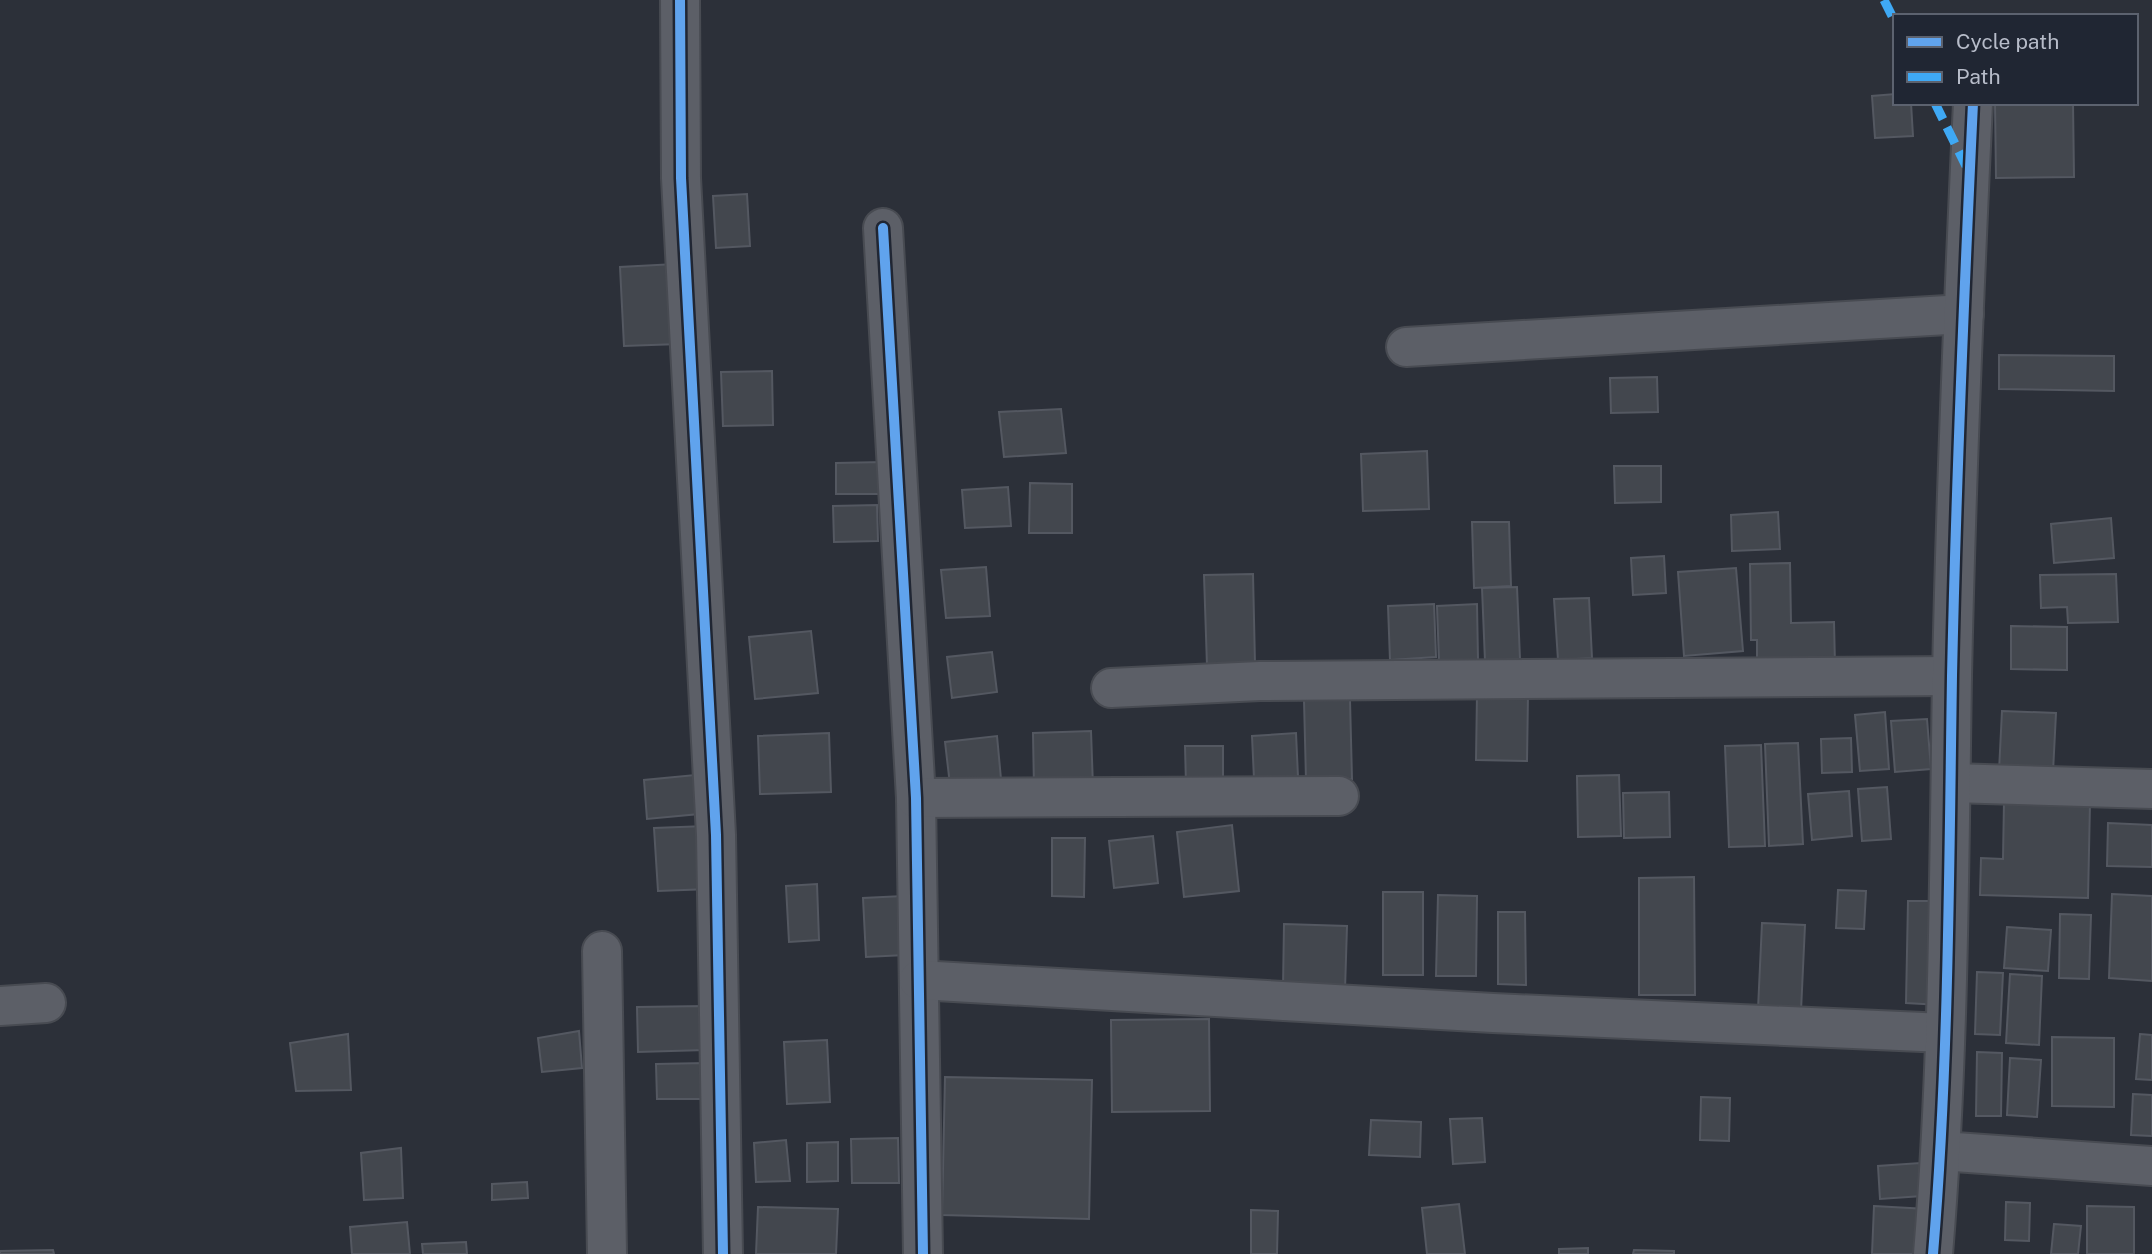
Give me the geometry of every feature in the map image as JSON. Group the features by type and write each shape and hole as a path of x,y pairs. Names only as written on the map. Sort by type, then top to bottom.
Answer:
{"street":[{"path":"680,0 681,178 716,835 723,1254"},
{"path":"1933,1254 1941,1151 1952,783 1952,676 1973,105"},
{"path":"883,228 916,798 923,1254"},
{"path":"1406,347 1964,314"},
{"path":"1111,688 1260,681 1952,676"},
{"path":"1952,783 2152,789"},
{"path":"916,798 1339,796"},
{"path":"601,951 607,1254"},
{"path":"919,980 1493,1013 1945,1033"},
{"path":"0,1006 46,1003"},
{"path":"1941,1151 2152,1166"}],"building":[{"path":"1893,94 1893,105 1911,105 1913,136 1875,138 1872,96"},
{"path":"1995,105 2073,105 2074,177 1996,178"},
{"path":"747,194 750,246 716,248 713,196"},
{"path":"675,264 679,344 624,346 620,267"},
{"path":"1999,355 2114,356 2114,391 1999,389"},
{"path":"772,371 773,425 723,426 721,372"},
{"path":"1657,377 1658,412 1611,413 1610,378"},
{"path":"1061,409 1066,453 1004,457 999,412"},
{"path":"1427,451 1429,509 1363,511 1361,454"},
{"path":"883,462 884,494 836,494 836,463"},
{"path":"1614,466 1661,466 1661,502 1615,503"},
{"path":"1030,483 1072,484 1072,533 1029,533"},
{"path":"1008,487 1011,526 965,528 962,490"},
{"path":"877,505 878,541 834,542 833,506"},
{"path":"1778,512 1780,549 1732,551 1731,515"},
{"path":"2111,518 2114,558 2054,563 2051,524"},
{"path":"1472,522 1509,522 1511,586 1474,588"},
{"path":"1664,556 1666,593 1633,595 1631,558"},
{"path":"1790,563 1791,623 1834,622 1835,665 1757,666 1757,640 1751,640 1750,564"},
{"path":"986,567 990,616 946,618 941,570"},
{"path":"1736,568 1743,651 1684,656 1678,572"},
{"path":"1253,574 1255,664 1207,666 1204,575"},
{"path":"2116,574 2118,622 2068,623 2067,607 2041,608 2040,575"},
{"path":"1517,587 1520,659 1485,661 1482,588"},
{"path":"1589,598 1592,658 1558,660 1554,599"},
{"path":"1434,604 1436,657 1390,660 1388,606"},
{"path":"1477,604 1478,660 1439,661 1437,606"},
{"path":"2011,626 2067,627 2067,670 2011,669"},
{"path":"811,631 818,693 755,699 749,637"},
{"path":"992,652 997,692 952,698 947,657"},
{"path":"1477,694 1528,694 1527,761 1476,760"},
{"path":"1304,700 1350,700 1352,779 1306,780"},
{"path":"2002,711 2056,713 2053,772 1999,771"},
{"path":"1885,712 1889,769 1860,771 1855,715"},
{"path":"1927,719 1931,769 1895,772 1891,721"},
{"path":"1091,731 1093,787 1034,789 1033,733"},
{"path":"829,733 831,792 760,794 758,736"},
{"path":"1296,733 1298,777 1254,779 1252,736"},
{"path":"997,736 1001,779 950,785 945,742"},
{"path":"1851,738 1852,772 1822,773 1821,739"},
{"path":"1798,743 1803,844 1769,846 1765,744"},
{"path":"1761,745 1765,846 1729,847 1725,746"},
{"path":"1185,746 1223,746 1223,785 1186,785"},
{"path":"695,775 699,814 647,819 644,780"},
{"path":"1619,775 1621,836 1578,837 1577,776"},
{"path":"1887,787 1891,839 1862,841 1858,789"},
{"path":"1849,791 1852,836 1812,840 1808,794"},
{"path":"1669,792 1670,837 1624,838 1623,793"},
{"path":"2004,801 2090,803 2088,898 1980,895 1981,858 2003,859"},
{"path":"2108,823 2152,825 2152,867 2107,866"},
{"path":"1232,825 1239,891 1184,897 1177,832"},
{"path":"706,826 710,889 658,891 654,828"},
{"path":"1153,836 1158,883 1114,888 1109,841"},
{"path":"1052,838 1085,838 1084,897 1052,896"},
{"path":"1694,877 1695,995 1639,995 1639,878"},
{"path":"817,884 819,940 789,942 786,886"},
{"path":"1838,890 1866,891 1864,929 1836,928"},
{"path":"1383,892 1423,892 1423,975 1383,975"},
{"path":"2112,894 2152,896 2152,981 2109,978"},
{"path":"1438,895 1477,896 1476,976 1436,976"},
{"path":"903,896 905,955 866,957 863,898"},
{"path":"1908,901 1942,901 1940,1005 1906,1003"},
{"path":"1498,912 1525,912 1526,985 1498,984"},
{"path":"2060,914 2091,915 2089,979 2059,978"},
{"path":"1762,923 1805,925 1801,1011 1758,1009"},
{"path":"1284,924 1347,926 1345,990 1283,988"},
{"path":"2007,927 2051,930 2048,971 2004,968"},
{"path":"1977,972 2003,973 2000,1035 1975,1034"},
{"path":"2010,974 2042,976 2039,1045 2006,1043"},
{"path":"704,1006 705,1050 638,1052 637,1007"},
{"path":"1209,1019 1210,1111 1112,1112 1111,1020"},
{"path":"579,1031 582,1068 542,1072 538,1038"},
{"path":"348,1034 351,1090 296,1091 290,1043"},
{"path":"2140,1034 2152,1035 2152,1080 2136,1079"},
{"path":"2052,1037 2114,1038 2114,1107 2052,1106"},
{"path":"827,1040 830,1102 787,1104 784,1042"},
{"path":"1977,1052 2002,1053 2001,1116 1976,1116"},
{"path":"2010,1058 2041,1060 2037,1117 2007,1115"},
{"path":"705,1063 706,1099 657,1099 656,1064"},
{"path":"945,1077 1092,1080 1089,1219 942,1215"},
{"path":"2133,1094 2152,1095 2152,1136 2131,1135"},
{"path":"1701,1097 1730,1098 1729,1141 1700,1140"},
{"path":"1482,1118 1485,1162 1453,1164 1450,1119"},
{"path":"1371,1120 1421,1122 1420,1157 1369,1155"},
{"path":"898,1138 899,1183 852,1183 851,1139"},
{"path":"786,1140 790,1181 756,1182 754,1143"},
{"path":"838,1142 838,1181 807,1182 807,1143"},
{"path":"401,1148 403,1198 364,1200 361,1153"},
{"path":"1920,1163 1922,1196 1880,1199 1878,1166"},
{"path":"527,1182 528,1198 492,1200 492,1184"},
{"path":"2006,1202 2030,1203 2029,1241 2005,1240"},
{"path":"1459,1204 1465,1254 1427,1254 1422,1208"},
{"path":"1874,1206 1927,1209 1925,1254 1872,1254"},
{"path":"2087,1206 2134,1207 2134,1254 2087,1254"},
{"path":"758,1207 838,1209 836,1254 756,1254"},
{"path":"1251,1210 1278,1211 1277,1254 1251,1254"},
{"path":"407,1222 410,1254 352,1254 350,1227"},
{"path":"2054,1224 2081,1226 2078,1254 2051,1254"},
{"path":"466,1242 467,1254 423,1254 422,1244"},
{"path":"1588,1248 1588,1254 1559,1254 1559,1249"},
{"path":"53,1250 54,1254 0,1254 0,1251"},
{"path":"1634,1250 1674,1251 1674,1254 1633,1254"}],"marked path":[{"path":"1884,0 1893,18"},
{"path":"1936,105 1966,166"}],"cycle path":[{"path":"680,0 681,178 716,835 723,1254"},
{"path":"1933,1254 1945,1038 1956,533 1973,105"},
{"path":"883,228 916,798 923,1254"}]}
